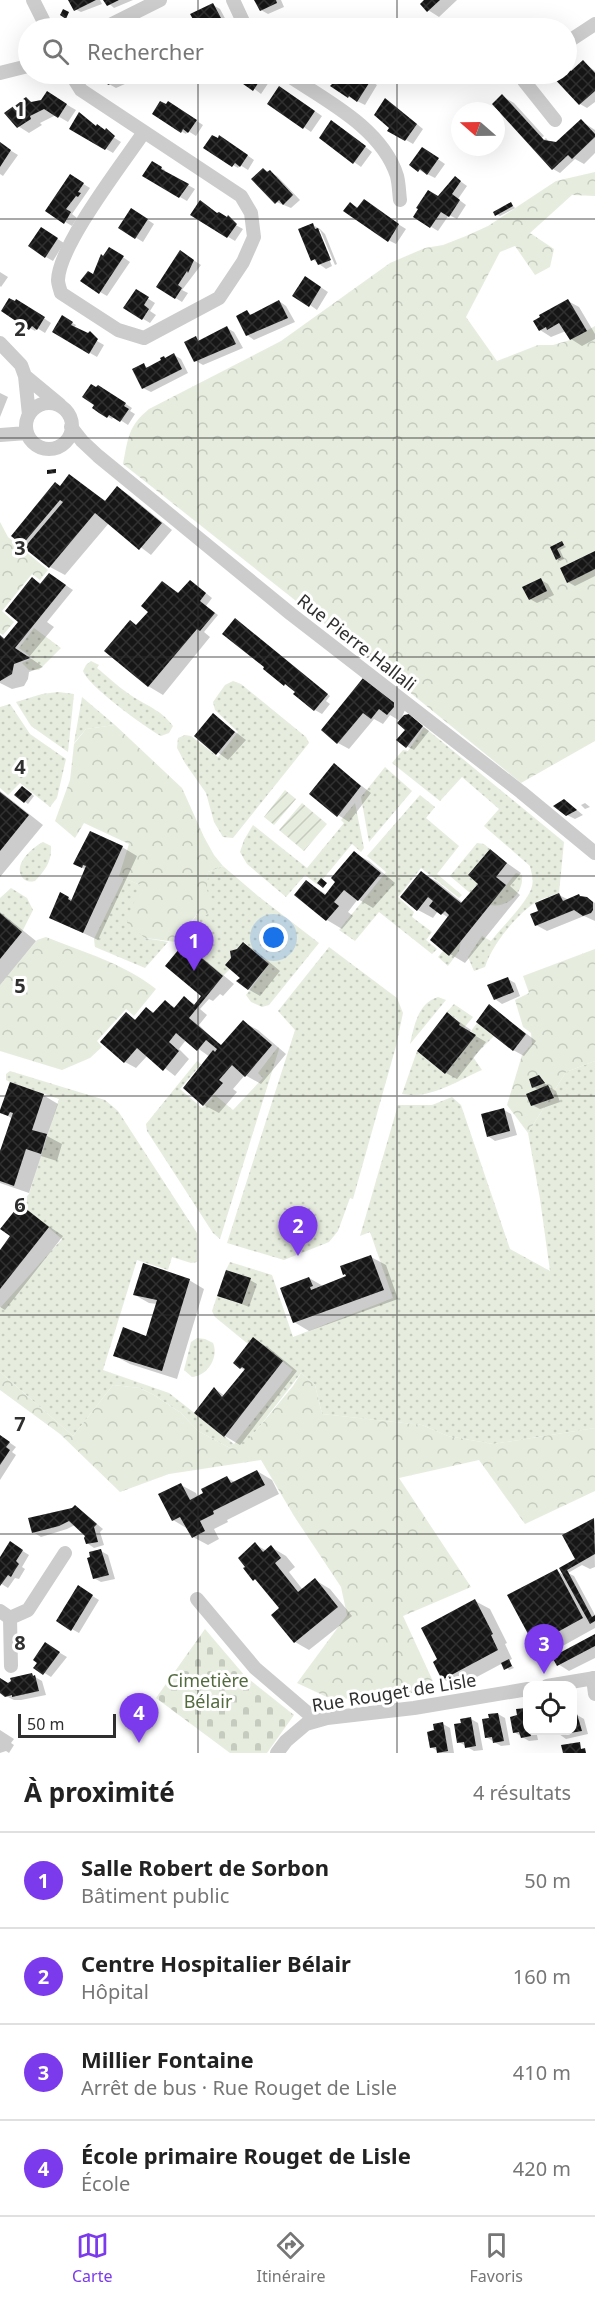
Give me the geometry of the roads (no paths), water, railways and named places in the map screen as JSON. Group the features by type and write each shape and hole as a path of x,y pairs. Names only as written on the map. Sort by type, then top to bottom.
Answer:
{"street":[{"path":"33,0 42,18"},
{"path":"124,18 160,0"},
{"path":"233,0 241,18"},
{"path":"577,36 595,24"},
{"path":"0,73 18,68"},
{"path":"77,84 81,90 241,196 251,213 254,237 243,262 219,298 144,338 118,330 61,293 58,279 63,260 81,223 144,132"},
{"path":"301,84 368,130 396,175 400,200"},
{"path":"526,84 555,120"},
{"path":"0,344 21,365 25,376 29,415 27,432 38,447 55,449 70,438 72,420 61,406 25,376"},
{"path":"29,415 43,404 61,406"},
{"name":"Rue Pierre Hallali","path":"71,427 98,456 149,495 291,614 521,792 595,853"},
{"path":"0,435 27,432"},
{"name":"Rue Pierre Hallali","path":"55,449 75,448 98,456"},
{"path":"11,1666 5,1614 28,1610 65,1552"},
{"path":"198,1599 255,1668 317,1721"},
{"path":"576,1681 594,1678 595,1694"},
{"name":"Rue Rouget de Lisle","path":"277,1753 286,1741 306,1724 317,1721 523,1690"}],"place":[{"name":"Salle Robert de Sorbon","path":"194,971"},
{"name":"Centre Hospitalier Bélair","path":"298,1256"},
{"name":"Millier Fontaine","path":"544,1674"},
{"name":"École primaire Rouget de Lisle","path":"139,1743"}],"park label":[{"name":"Cimetière Bélair","path":"208,1690"}]}
